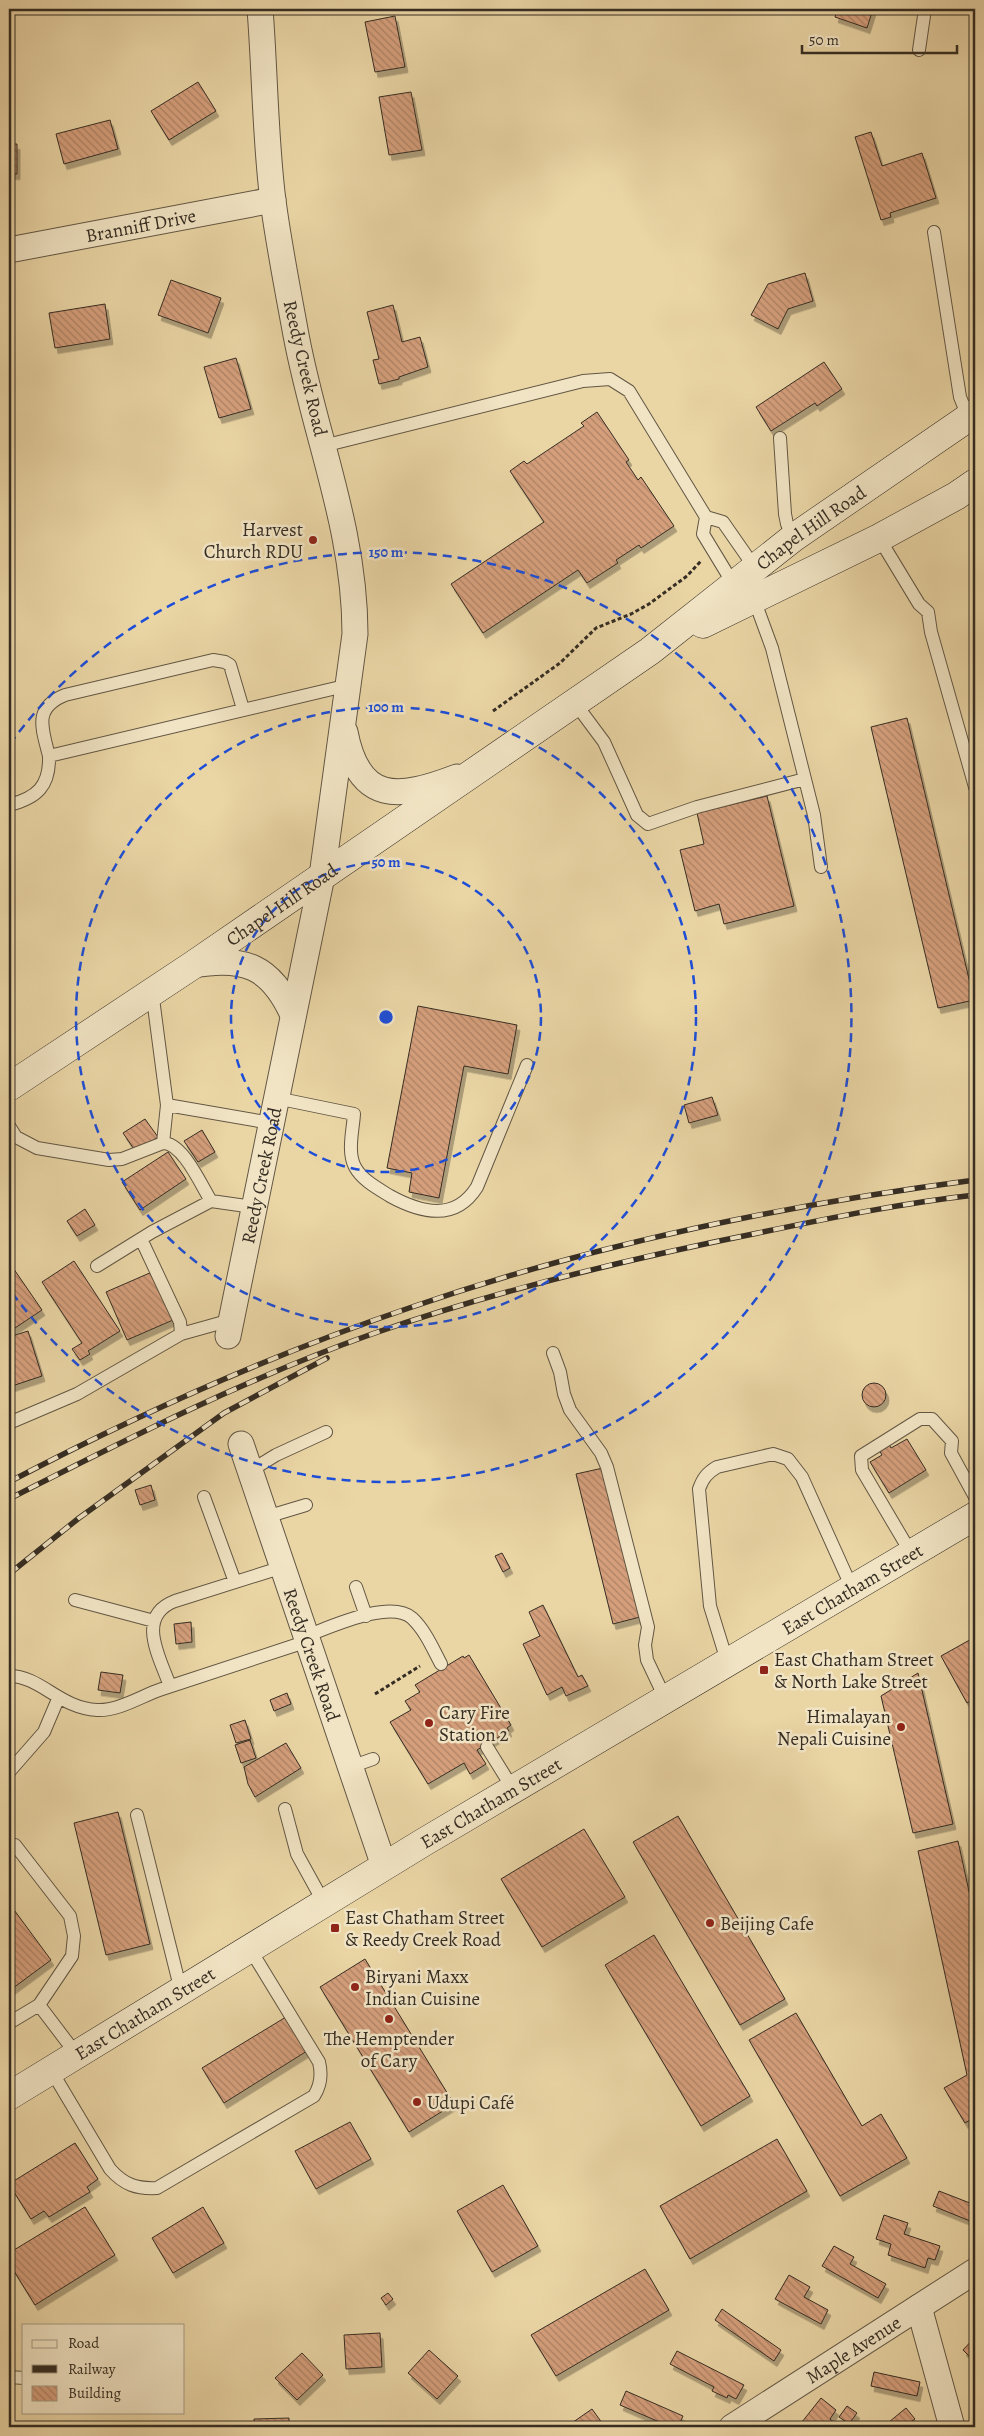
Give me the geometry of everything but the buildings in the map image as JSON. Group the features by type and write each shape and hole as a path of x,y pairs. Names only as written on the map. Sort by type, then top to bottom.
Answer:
{"main road":[{"name":"Chapel Hill Road","path":"744,592 755,568 793,538 972,415"},
{"name":"Chapel Hill Road","path":"9,1087 193,964 650,651 744,592 879,538 956,496 975,483"},
{"name":"East Chatham Street","path":"9,2096 384,1866 664,1698 975,1516"}],"street":[{"name":"Reedy Creek Road","path":"230,1328 322,876 355,634 355,602 342,514 296,336 273,200 260,9"},
{"name":"Branniff Drive","path":"9,250 273,200"},
{"name":"Reedy Creek Road","path":"344,724 350,754 361,774 370,783 390,793 428,788 478,769"},
{"path":"193,964 214,961 236,961 259,968 272,980 285,997 293,1015"},
{"name":"Reedy Creek Road","path":"241,1444 384,1866"},
{"name":"Maple Avenue","path":"742,2424 975,2271"},
{"path":"919,2307 952,2427"}],"lane":[{"path":"919,50 925,9"},
{"path":"934,232 960,397 972,415"},
{"path":"323,446 583,381 610,380 629,391 706,516 704,534 744,592 772,648 814,815 821,867"},
{"path":"780,438 786,519 793,538"},
{"path":"706,516 723,522 755,568"},
{"path":"879,538 919,604 928,612 931,632 975,787"},
{"path":"9,805 30,798 40,790 49,771 49,756 42,727 44,710 48,704 56,699 220,660 230,665 243,709"},
{"path":"49,756 349,685"},
{"path":"575,703 604,742 637,814 648,824 697,808 805,779"},
{"path":"152,991 167,1105 164,1143"},
{"path":"276,1098 354,1114 351,1151 354,1165 362,1176 410,1207 427,1211 442,1210 461,1206 470,1198 477,1187 527,1065"},
{"path":"167,1105 271,1124"},
{"path":"9,1126 16,1137 37,1148 109,1160 122,1159 164,1143 171,1143 180,1151 211,1201"},
{"path":"97,1266 141,1239 211,1201 253,1208"},
{"path":"141,1239 180,1322 181,1334"},
{"path":"9,1423 77,1394 181,1334 230,1328"},
{"path":"553,1353 562,1376 566,1401 601,1453 607,1467 648,1627 645,1645 647,1660 664,1698"},
{"path":"911,1553 862,1470 861,1456 920,1419 932,1420 952,1441 951,1453 975,1497"},
{"path":"250,1471 276,1455 326,1432"},
{"path":"727,1661 710,1606 699,1489 703,1478 710,1471 717,1467 774,1454 788,1459 802,1477 852,1588"},
{"path":"204,1497 235,1582"},
{"path":"266,1517 306,1505"},
{"path":"170,1686 154,1639 154,1620 156,1614 167,1604 282,1567"},
{"path":"356,1587 366,1616"},
{"path":"75,1600 154,1620"},
{"path":"9,1676 28,1679 58,1699 72,1705 98,1710 119,1706 366,1616 389,1611 406,1614 420,1627 441,1664"},
{"path":"9,1772 44,1732 58,1699"},
{"path":"487,1747 513,1789"},
{"path":"350,1767 373,1759"},
{"path":"286,1809 297,1854 324,1904"},
{"path":"137,1815 181,1991"},
{"path":"9,1846 15,1845 70,1916 74,1936 72,1956 39,2004 9,2023"},
{"path":"52,2070 110,2169 119,2179 140,2188 157,2188 314,2096 320,2087 321,2070 319,2062 250,1949"},
{"path":"39,2004 77,2055"},
{"path":"9,2377 22,2378"}],"path":[{"path":"493,711 560,663 596,628 649,604 687,576 702,561"},
{"path":"375,1694 420,1666"}],"railway":[{"path":"9,1482 157,1409 257,1365 360,1325 481,1284 550,1264 690,1229 832,1202 975,1180"},
{"path":"9,1499 188,1410 233,1390 325,1351 419,1318 564,1277 661,1254 866,1211 975,1195"},
{"path":"9,1574 79,1518 224,1413 327,1358"}],"place":[{"name":"Harvest Church RDU","path":"313,540"},
{"name":"East Chatham Street & North Lake Street","path":"764,1670"},
{"name":"Cary Fire Station 2","path":"429,1723"},
{"name":"Himalayan Nepali Cuisine","path":"901,1727"},
{"name":"Beijing Cafe","path":"710,1923"},
{"name":"East Chatham Street & Reedy Creek Road","path":"335,1928"},
{"name":"Biryani Maxx Indian Cuisine","path":"355,1987"},
{"name":"The Hemptender of Cary","path":"389,2019"},
{"name":"Udupi Café","path":"417,2102"}]}
